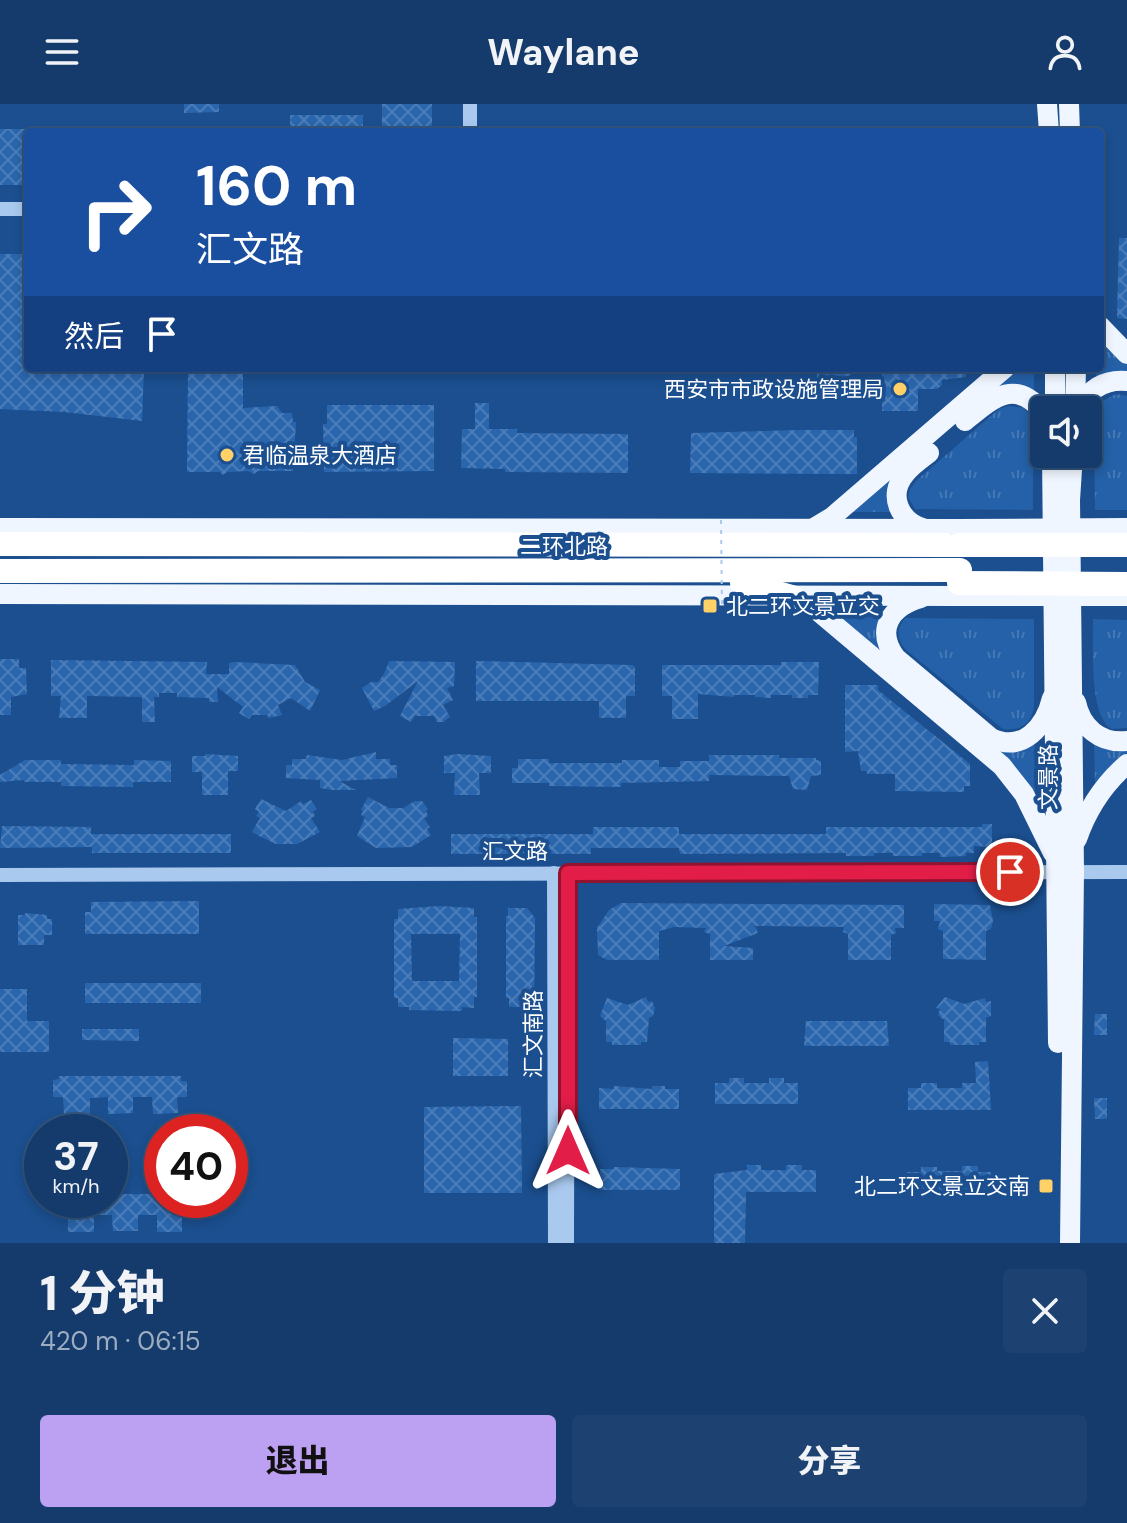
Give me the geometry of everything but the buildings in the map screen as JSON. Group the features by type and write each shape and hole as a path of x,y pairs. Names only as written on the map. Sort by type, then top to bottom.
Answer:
{"highway":[{"path":"738,545 804,531"},
{"path":"0,544 738,545 959,563 1127,584"},
{"path":"138,584 246,544"},
{"path":"283,544 331,556"},
{"path":"0,584 742,583 1127,545"},
{"name":"二环北路","path":"0,555 411,572 959,563 1127,556"},
{"name":"二环北路","path":"0,571 331,556 959,563 1127,570"},
{"path":"411,572 481,584"},
{"path":"742,583 792,597"}],"main road":[{"path":"1047,104 1049,128"},
{"path":"1069,104 1070,128"},
{"path":"1104,330 1127,354"},
{"path":"804,531 832,517 1000,372"},
{"path":"1055,372 1055,396"},
{"path":"1076,372 1077,396"},
{"path":"1086,396 1098,386 1113,380 1127,381"},
{"path":"1030,400 1012,393 998,396 905,474 897,488 898,507 911,523 929,530 959,563 1127,596"},
{"name":"文景路","path":"1052,468 1063,674 1070,1243"},
{"name":"文景路","path":"1063,674 1073,468"},
{"path":"0,528 929,530"},
{"path":"1063,674 1046,718 1024,740 1008,743 991,738 896,658 886,642 886,628 897,610 914,600 935,595 959,563 1127,528"},
{"path":"0,594 935,595"},
{"path":"792,597 812,606 1002,766 1016,783 1066,865"},
{"path":"1063,674 1079,717 1085,724 1102,738 1127,741"},
{"path":"1066,865 1092,806 1108,783 1127,764"},
{"name":"文景路","path":"1059,1243 1066,865"}],"street":[{"path":"470,104 470,128"},
{"path":"0,209 24,209"},
{"name":"汇文路","path":"0,875 561,873 1066,865 1127,872"},
{"name":"汇文南路","path":"555,1243 561,873"},
{"name":"汇文南路","path":"561,873 567,1243"}],"path":[{"path":"721,520 722,608"}],"green space":[{"path":"1104,345 1127,365 1127,375 1096,380 1096,372 1104,372"},
{"path":"1011,372 1034,372 1034,393 997,388"},
{"path":"1116,394 1127,396 1127,510 1095,510 1095,468 1102,468 1103,401"},
{"path":"1010,406 1024,408 1030,415 1033,510 915,509 908,497 917,480 999,409"},
{"path":"894,473 893,512 848,512"},
{"path":"836,616 882,616 885,656"},
{"path":"905,618 1034,619 1034,706 1028,722 1015,729 1003,729 905,649 899,634"},
{"path":"1093,619 1127,620 1127,728 1112,729 1104,722 1099,710 1094,679"},
{"path":"1094,743 1127,747 1127,754 1095,787"},
{"path":"1035,745 1035,794 996,747"}],"place":[{"name":"西安市市政设施管理局","path":"900,389"},
{"name":"君临温泉大酒店","path":"227,455"},
{"name":"北二环文景立交","path":"710,606"},
{"name":"北二环文景立交南","path":"1046,1186"}],"route":[{"path":"568,1151 568,873 1010,872"}]}
